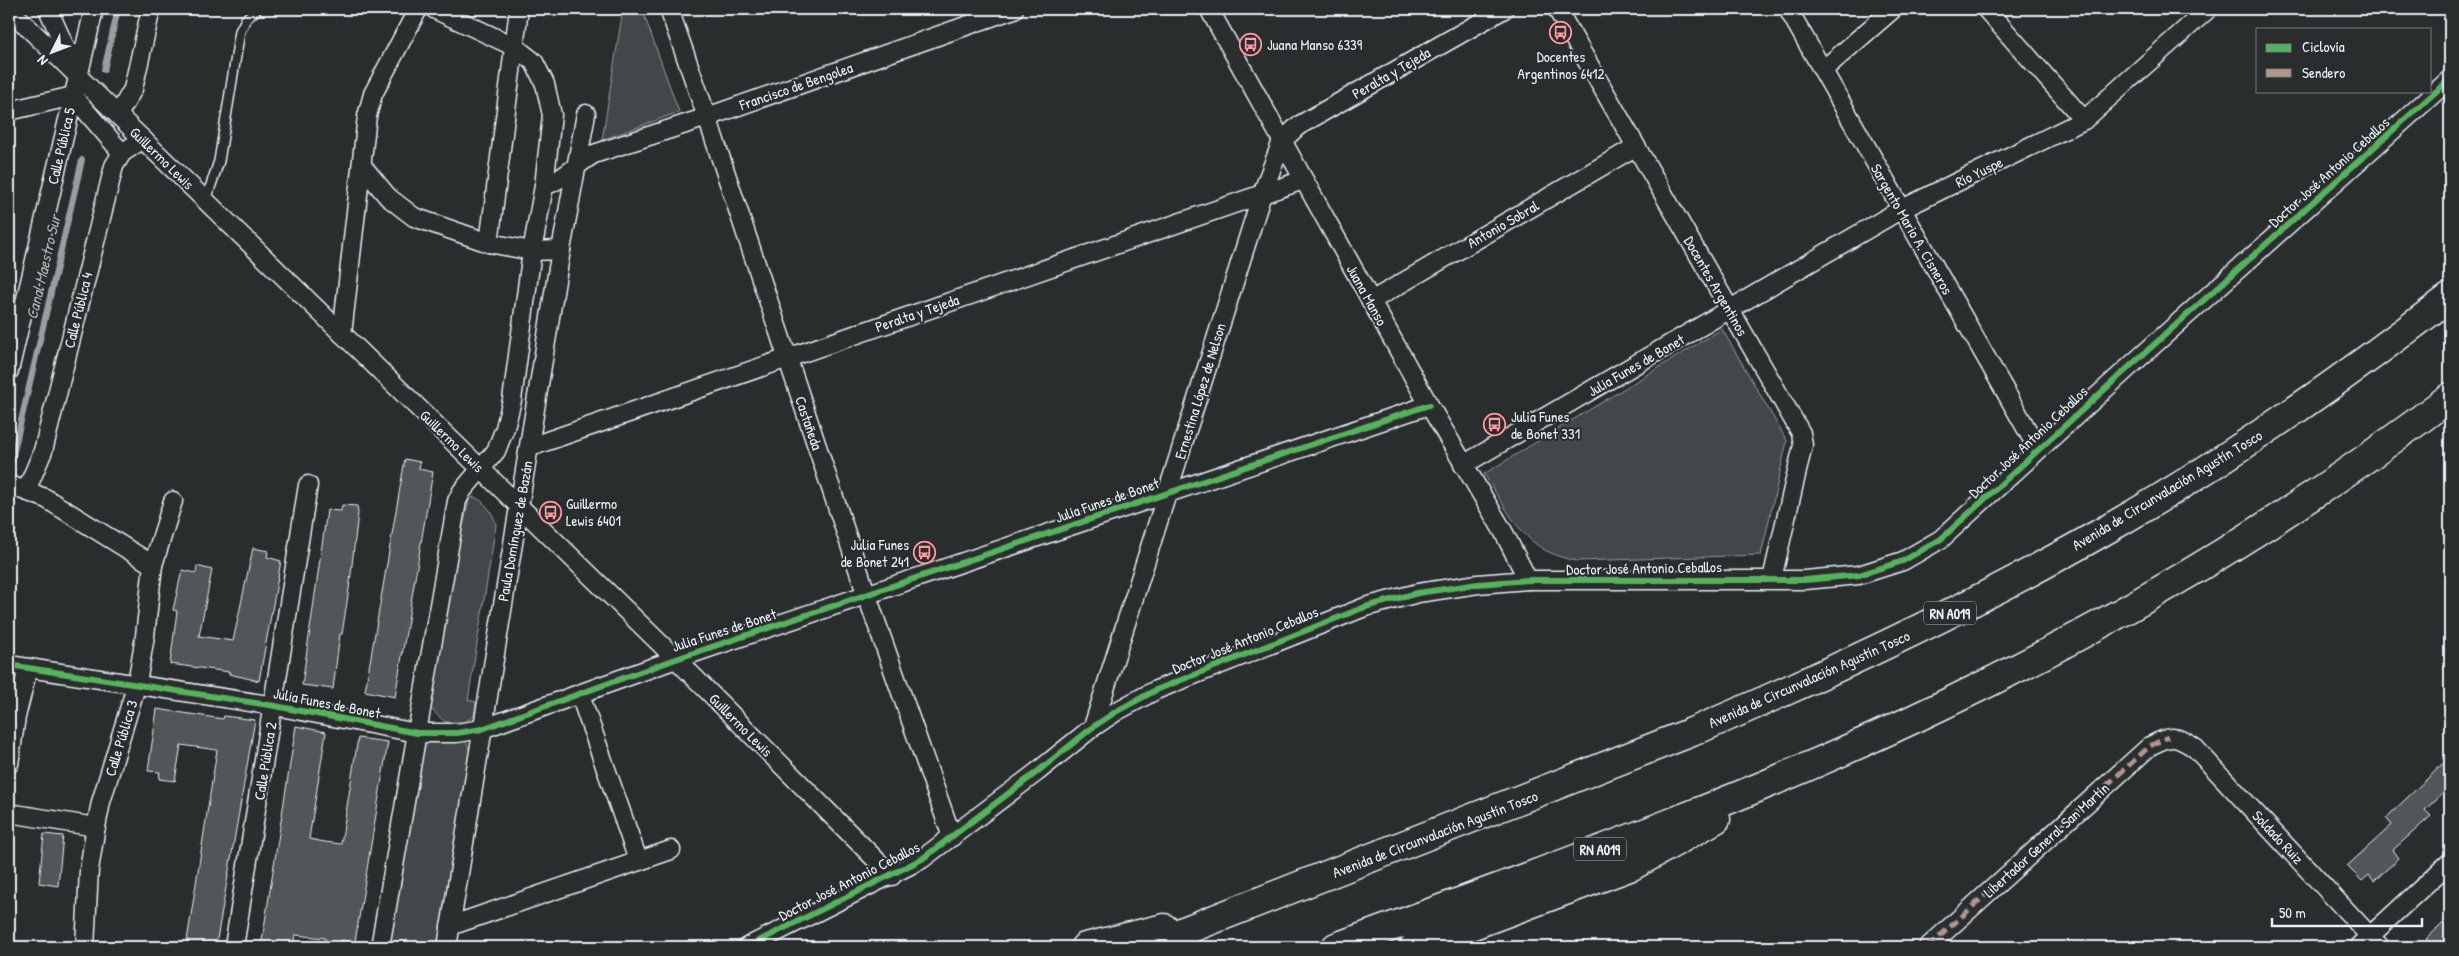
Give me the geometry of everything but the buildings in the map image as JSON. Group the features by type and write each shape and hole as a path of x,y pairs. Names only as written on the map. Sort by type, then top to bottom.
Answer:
{"highway":[{"name":"Avenida de Circunvalación Agustín Tosco","path":"1143,947 1692,732 1781,694 1947,615 2071,549 2189,480 2347,374 2450,297"},
{"name":"RN A019","path":"1336,947 1620,842 1824,759 1946,704 2115,617 2266,525 2340,476 2450,397"},
{"path":"1414,947 1632,866 1824,759"},
{"path":"1085,947 1236,911"}],"street":[{"name":"Guillermo Lewis","path":"9,9 676,659 892,876"},
{"path":"48,9 77,74"},
{"name":"Calle Pública 5","path":"9,371 77,74 94,9"},
{"path":"118,115 133,89 152,9"},
{"path":"342,334 363,167 367,116 373,94 418,9"},
{"path":"380,947 457,501 462,491 482,470 496,451 506,428 512,400 532,251 544,186 552,115 545,84 534,62 515,48 434,9"},
{"path":"489,243 519,9"},
{"name":"Castañeda","path":"669,9 867,596 952,837"},
{"name":"Francisco de Bengolea","path":"544,186 557,182 577,163 594,154 707,117 1014,9"},
{"name":"Juana Manso","path":"1209,9 1429,405 1503,530 1528,580"},
{"name":"Peralta y Tejeda","path":"1282,141 1298,126 1504,9"},
{"name":"Docentes Argentinos","path":"1557,9 1801,433 1803,446 1772,579"},
{"name":"Sargento Mario A. Cisneros","path":"1788,9 1900,210 2038,449"},
{"path":"1823,70 1893,9"},
{"path":"1986,9 2084,120"},
{"name":"Río Yuspe","path":"1731,310 1900,210 2084,120 2208,9"},
{"name":"Doctor José Antonio Ceballos","path":"747,947 892,876 922,858 952,837 1093,726 1156,690 1364,607 1445,588 1528,580 1805,580 1850,576 1903,561 1941,539 2038,449 2450,80"},
{"path":"9,111 72,96 122,153 143,139"},
{"name":"Paula Domínguez de Bazán","path":"447,947 561,250 586,114"},
{"name":"Ernestina López de Nelson","path":"1093,726 1169,492 1262,194 1282,141"},
{"name":"Antonio Sobral","path":"1371,302 1635,147"},
{"name":"Calle Pública 4","path":"26,491 43,451 114,166 122,153"},
{"path":"363,167 388,197 414,217 489,243 532,251 561,250"},
{"name":"Peralta y Tejeda","path":"530,447 1304,180"},
{"name":"Julia Funes de Bonet","path":"1463,465 1731,310"},
{"name":"Julia Funes de Bonet","path":"9,665 137,683 275,706 417,734 457,733 482,729 676,659 1429,405"},
{"path":"9,485 45,498 152,565"},
{"name":"Calle Pública 2","path":"234,947 275,706 308,485"},
{"name":"Calle Pública 3","path":"85,947 89,870 96,827 137,683 145,636 152,565 173,501"},
{"path":"9,764 16,718 28,668"},
{"path":"580,695 638,860"},
{"name":"Soldado Ruiz","path":"2168,737 2181,739 2195,748 2370,944"},
{"name":"Libertador General San Martín","path":"1928,947 2150,746 2168,737"},
{"path":"9,813 96,827"},
{"path":"450,926 638,860 672,850"},
{"path":"2370,944 2450,862"}],"lane":[{"path":"206,200 219,161 240,32 246,19 257,9"}],"shaded area":[{"path":"623,9 642,9 679,112 602,140"},
{"path":"1722,329 1787,441 1761,555 1577,561 1559,556 1531,540 1511,517 1484,474"},
{"path":"474,497 488,508 496,525 468,700 476,702 474,716 465,722 445,722 428,706 426,700 469,499"},
{"path":"465,739 470,751 438,947 389,947 420,757 429,741"}],"waterway":[{"name":"Canal Maestro Sur","path":"104,70 118,9"},
{"name":"Canal Maestro Sur","path":"10,468 82,160"}],"marked path":[{"path":"1928,947 2150,746 2168,737"}],"cycle path":[{"path":"747,947 922,859 1093,727 1117,711 1156,690 1365,607 1418,593 1478,584 1528,580 1805,580 1859,575 1903,561 1941,539 2450,79"},
{"path":"9,665 275,706 417,733 457,733 482,729 676,659 1429,405"}],"place":[{"name":"Docentes Argentinos 6412","path":"1561,33"},
{"name":"Juana Manso 6339","path":"1251,44"},
{"name":"Julia Funes de Bonet 331","path":"1495,425"},
{"name":"Guillermo Lewis 6401","path":"550,512"},
{"name":"Julia Funes de Bonet 241","path":"925,553"}]}
